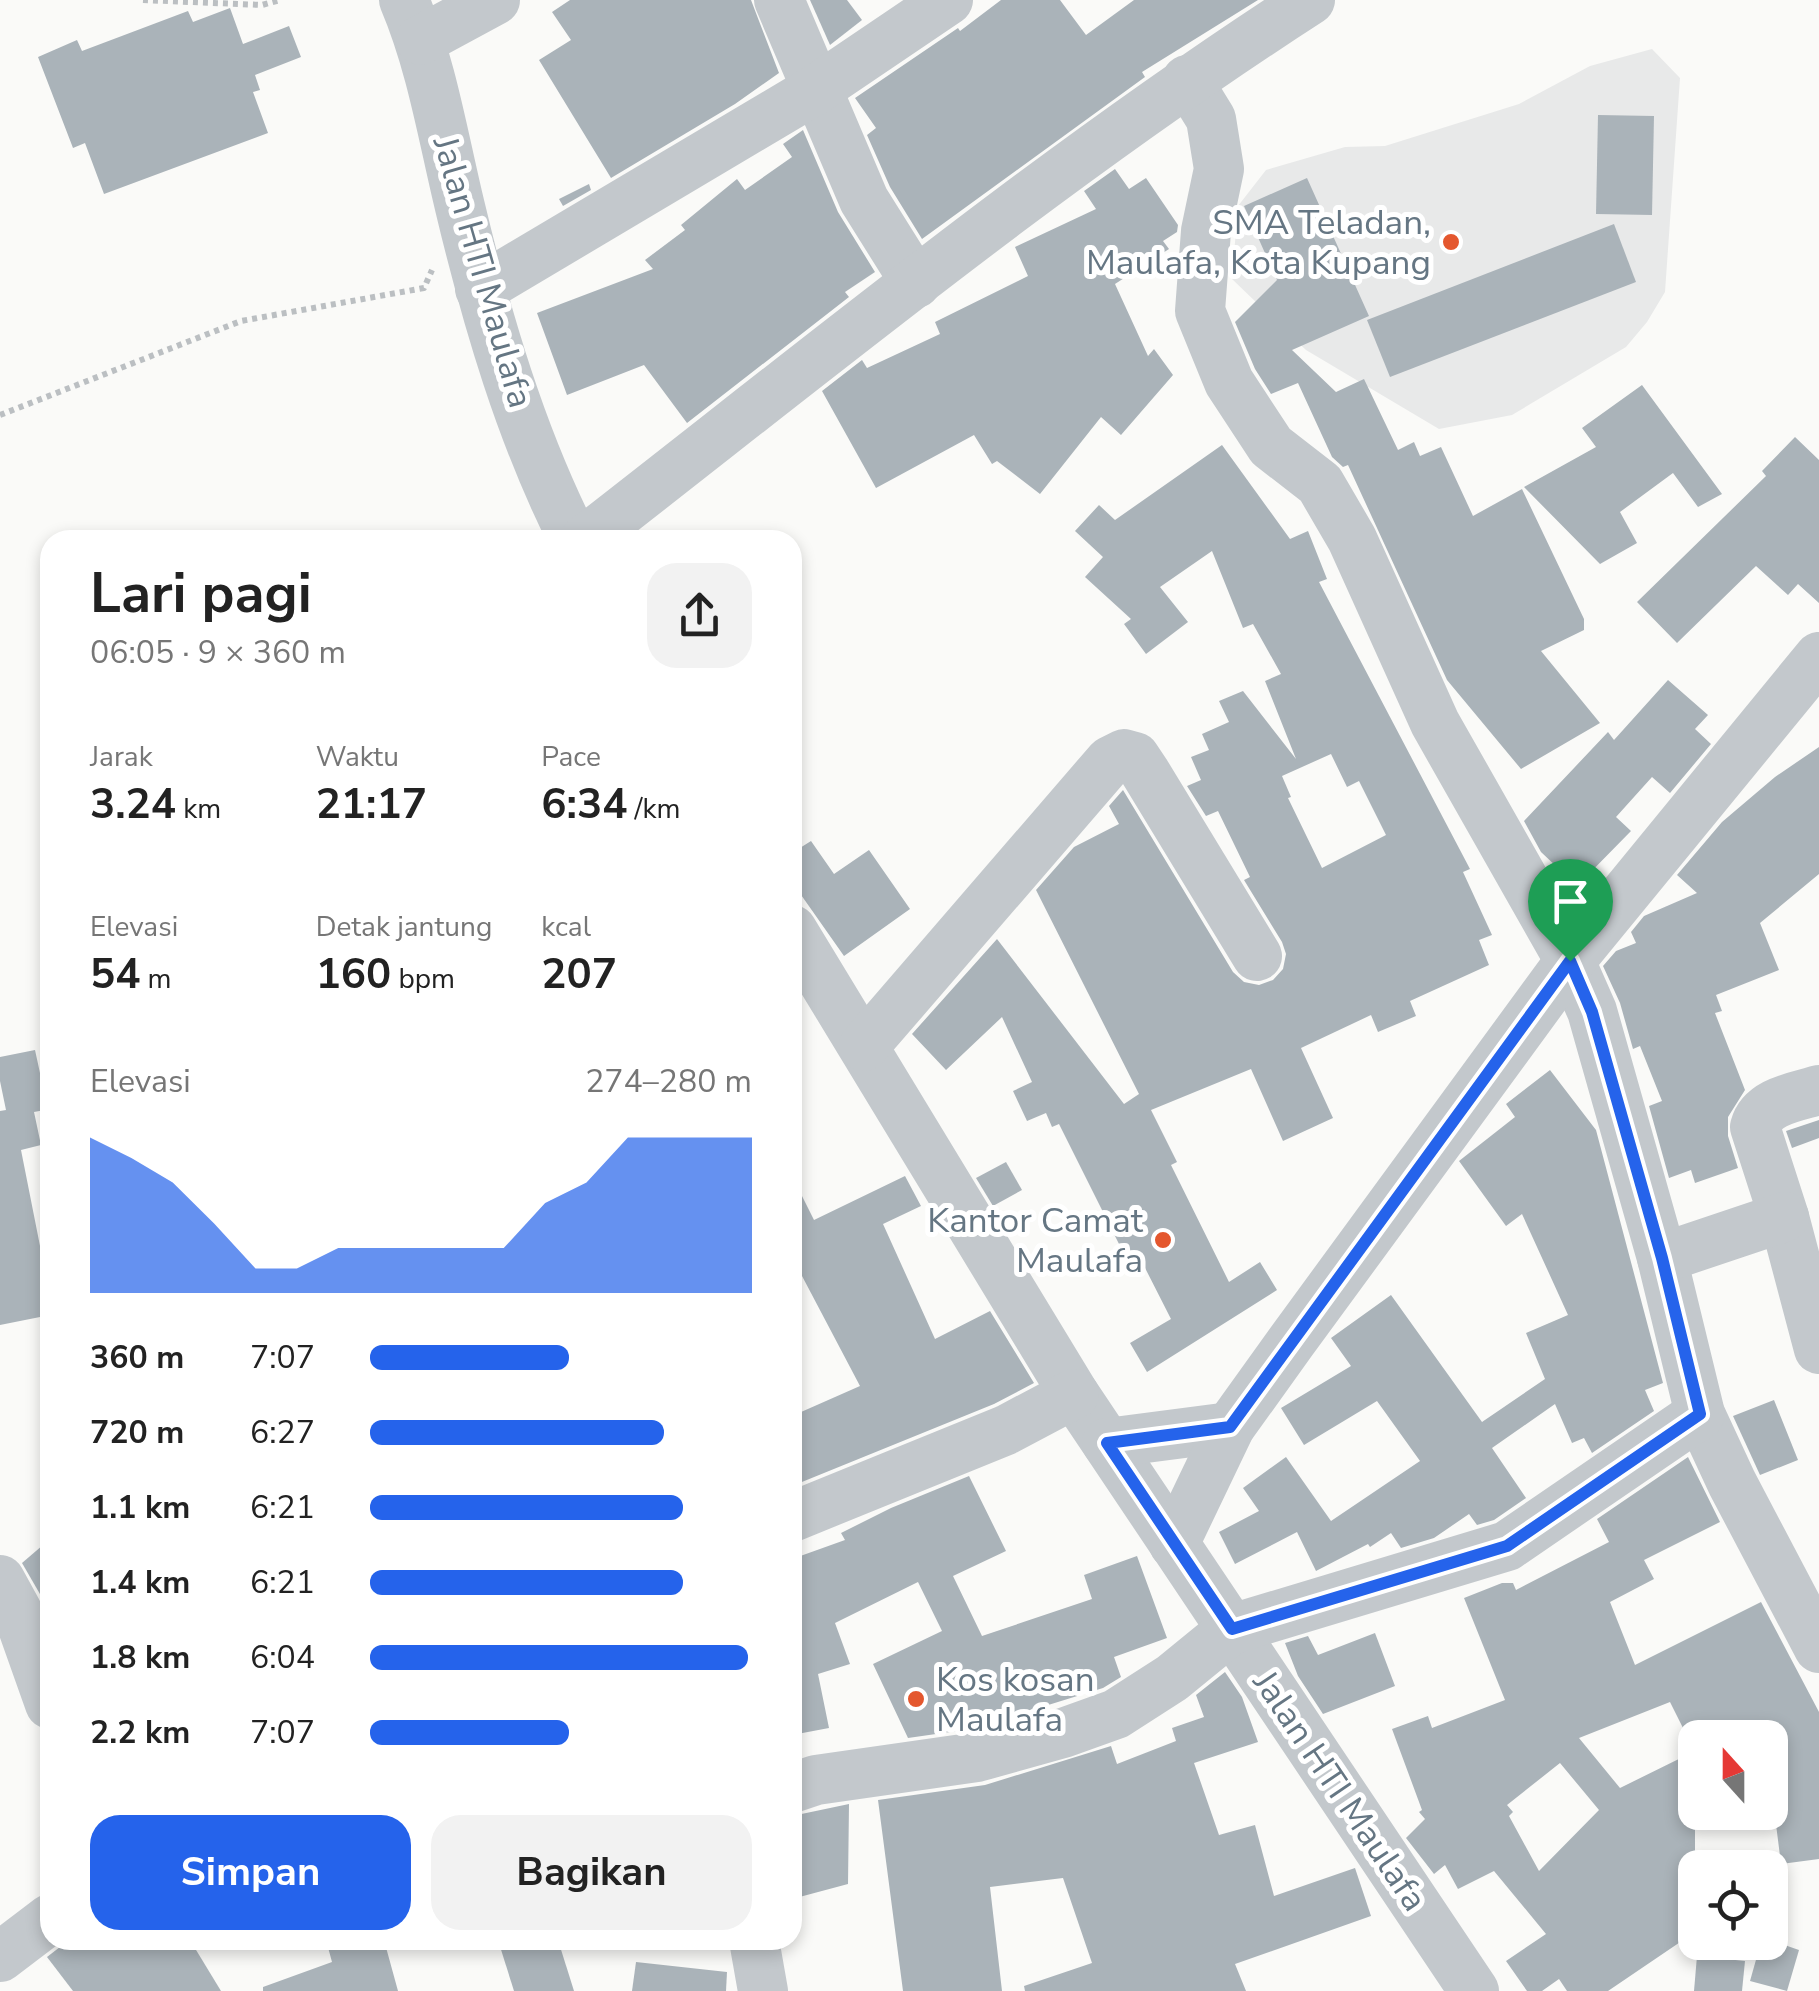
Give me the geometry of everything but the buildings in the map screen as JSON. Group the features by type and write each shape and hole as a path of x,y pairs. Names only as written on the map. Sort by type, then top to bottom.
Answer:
{"street":[{"path":"413,20 495,0"},
{"path":"779,0 864,200 916,283"},
{"path":"480,289 815,90 948,0"},
{"path":"597,530 1187,80 1310,0"},
{"name":"Jalan HTI Maulafa","path":"413,20 480,289 516,400 569,530"},
{"path":"1187,80 1211,120 1219,170 1206,231 1200,311 1229,382 1271,446 1320,484 1352,539 1435,723 1570,961 1592,1012 1662,1258 1700,1414 1819,1648"},
{"path":"1174,1544 1230,1427 1570,961 1819,657"},
{"path":"864,1046 1110,761 1124,754 1135,758 1145,772 1257,956"},
{"name":"Jalan HTI Maulafa","path":"802,946 1074,1394 1468,1989"},
{"path":"1819,1090 1771,1106 1758,1116 1755,1127 1819,1349"},
{"path":"1662,1258 1784,1217"},
{"path":"802,1514 1006,1430 1074,1394"},
{"path":"802,1785 977,1757 1063,1733 1130,1705 1172,1678 1232,1629 1507,1546 1700,1414"},
{"path":"1107,1443 1230,1427"},
{"path":"0,1580 17,1610 40,1676"},
{"path":"0,1957 40,1927"},
{"path":"756,1950 763,1991"}],"path":[{"path":"143,0 262,5 280,0"},
{"path":"0,415 241,322 424,288"}],"shaded area":[{"name":"SMA Teladan, Maulafa, Kota Kupang","path":"1652,49 1680,78 1665,292 1626,347 1512,415 1439,429 1306,350 1232,279 1238,206 1266,170 1345,147 1385,146 1519,104 1590,66"}],"place":[{"name":"SMA Teladan, Maulafa, Kota Kupang","path":"1451,242"},
{"name":"Kantor Camat Maulafa","path":"1163,1240"},
{"name":"Kos kosan Maulafa","path":"916,1699"}],"route":[{"path":"1570,961 1592,1012 1662,1258 1700,1414 1507,1546 1232,1629 1107,1443 1230,1427 1570,961"}]}
